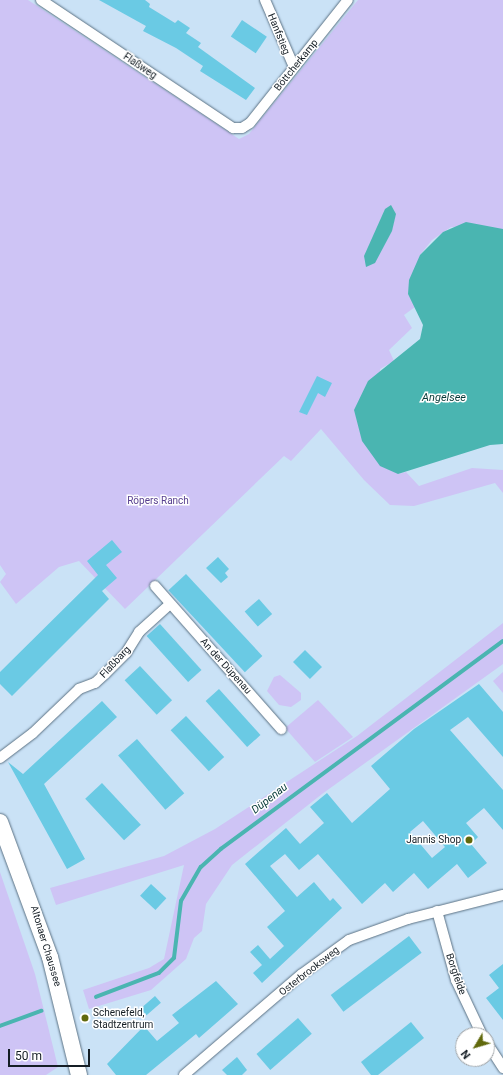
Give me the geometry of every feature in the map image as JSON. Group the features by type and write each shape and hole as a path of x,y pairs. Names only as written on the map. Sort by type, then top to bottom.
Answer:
{"main road":[{"name":"Altonaer Chaussee","path":"0,822 50,957 79,1075"}],"street":[{"name":"Flaßweg","path":"41,0 233,128 242,128"},
{"name":"Hanfstieg","path":"265,0 294,67"},
{"name":"Böttcherkamp","path":"242,128 250,123 348,0"},
{"path":"155,586 170,604"},
{"name":"An der Düpenau","path":"170,604 281,729"},
{"name":"Flaßbarg","path":"0,758 33,733 79,689 95,683 105,674 126,653 139,632 170,604"},
{"name":"Osterbrooksweg","path":"184,1075 337,948 373,929 437,911 503,895"},
{"name":"Borgfelde","path":"437,911 456,980 478,1027"},
{"path":"495,1056 503,1068"}],"green space":[{"name":"Röpers Ranch","path":"0,0 28,0 239,139 249,134 358,0 503,0 503,229 451,227 432,240 420,255 408,294 415,307 404,315 412,328 389,350 394,361 380,369 398,474 406,472 419,486 472,468 503,470 503,493 495,483 414,506 390,505 364,480 321,429 291,461 284,456 125,609 79,561 59,567 16,604 0,582 6,574 0,565"},
{"path":"503,623 503,664 322,794 232,865 206,904 202,931 194,938 186,959 151,990 89,1009 83,990 149,968 164,959 184,865 56,905 50,888 164,856 215,829 357,736"},
{"path":"503,672 503,693 493,681"},
{"path":"280,675 301,693 301,700 291,707 279,705 267,691 274,677"},
{"path":"318,700 353,737 315,762 285,728"},
{"path":"0,872 35,974 58,1067 46,1075 0,1075"}],"water":[{"path":"391,205 396,214 392,231 375,263 366,267 364,256 385,209"},
{"name":"Angelsee","path":"466,222 503,229 503,444 490,445 398,474 380,466 362,441 354,410 368,381 420,339 423,325 408,294 409,280 420,255 443,232"}],"building":[{"path":"99,0 145,0 150,4 149,7 175,23 178,20 190,28 186,33 201,43 198,47 255,88 246,100 200,71 203,66 176,48 143,31 146,26"},
{"path":"242,20 267,37 256,53 231,37"},
{"path":"317,376 332,383 325,397 318,393 307,415 299,412"},
{"path":"112,540 122,552 106,565 117,578 102,591 109,599 12,696 0,684 0,672 98,575 87,561"},
{"path":"218,557 229,569 225,573 228,577 221,583 206,568"},
{"path":"186,574 262,656 245,672 168,590"},
{"path":"259,599 272,614 258,627 245,611"},
{"path":"160,624 201,670 188,682 147,636"},
{"path":"305,650 322,667 310,679 293,662"},
{"path":"140,666 172,700 157,715 125,680"},
{"path":"479,684 503,712 503,757 468,717 450,730 503,790 503,830 484,808 466,823 478,837 471,844 487,863 468,878 457,864 428,889 414,873 393,892 385,883 362,904 318,854 299,870 285,854 270,866 297,897 314,882 330,901 333,898 342,908 262,983 253,973 262,965 250,952 258,945 270,959 284,946 267,927 285,911 245,864 286,828 300,844 324,823 310,807 327,793 352,823 390,789 371,766 414,729","holes":["423,821 445,847 432,858 410,832"]},
{"path":"219,689 260,735 247,747 206,701"},
{"path":"102,701 117,717 44,784 85,859 67,869 8,762 23,774"},
{"path":"186,716 224,757 209,771 171,730"},
{"path":"137,739 184,793 165,810 118,755"},
{"path":"102,783 141,825 124,840 85,799"},
{"path":"151,884 166,898 155,910 140,896"},
{"path":"409,936 422,953 343,1012 331,995"},
{"path":"503,964 503,1020 486,998 499,988 489,975"},
{"path":"216,981 238,1004 199,1038 196,1034 146,1075 116,1075 107,1064 144,1026 157,1041 179,1023 172,1015"},
{"path":"155,996 161,1003 147,1015 141,1008"},
{"path":"298,1018 312,1034 270,1070 256,1054"},
{"path":"411,1022 424,1038 378,1075 371,1075 361,1062"},
{"path":"237,1057 247,1070 242,1075 227,1075 222,1070"}],"waterway":[{"name":"Düpenau","path":"96,997 159,973 174,958 181,901 201,867 221,849 503,641"},
{"name":"Düpenau","path":"0,1026 41,1011"}],"place":[{"name":"Jannis Shop","path":"469,840"},
{"name":"Schenefeld, Stadtzentrum","path":"85,1018"}]}
